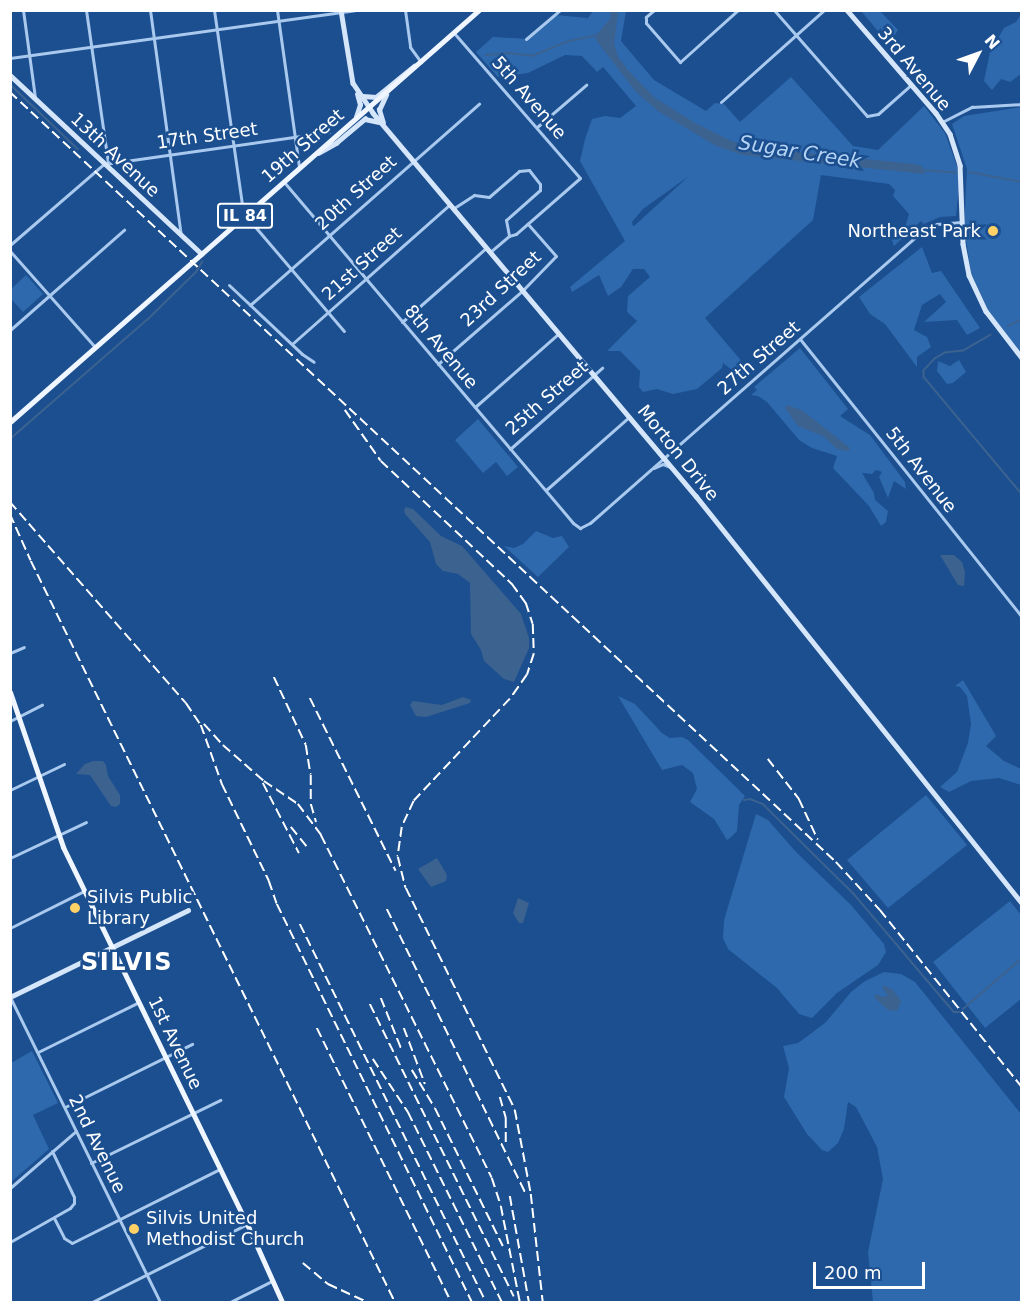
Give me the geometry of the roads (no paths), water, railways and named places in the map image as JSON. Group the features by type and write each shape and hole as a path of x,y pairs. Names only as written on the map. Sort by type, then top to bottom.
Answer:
{"main road":[{"name":"19th Street","path":"10,422 354,120 386,95 475,12"},
{"name":"1st Avenue","path":"10,692 58,835 248,1224 282,1302"}],"street":[{"path":"23,10 35,98"},
{"path":"10,245 106,164 86,10"},
{"path":"150,10 182,236"},
{"path":"214,10 245,217 344,331"},
{"path":"278,10 299,169"},
{"path":"10,58 355,10"},
{"path":"359,93 366,98 374,98 408,68 420,63 410,47 405,10"},
{"path":"654,10 645,20 680,62 738,10"},
{"path":"774,10 863,112 872,117 912,84"},
{"path":"721,102 824,10"},
{"name":"3rd Avenue","path":"847,10 912,84 942,122 956,148 961,175 963,244 974,287 994,324 1022,358"},
{"name":"Morton Drive","path":"341,11 353,83 370,108 665,458 1022,903"},
{"path":"526,39 556,12"},
{"name":"5th Avenue","path":"454,33 578,174 579,183 528,224"},
{"name":"13th Avenue","path":"10,75 202,254"},
{"path":"353,83 360,105 354,120"},
{"path":"537,127 586,85"},
{"path":"384,125 379,110 386,95"},
{"name":"20th Street","path":"250,304 479,104"},
{"path":"942,122 972,108 1022,104"},
{"path":"316,154 336,143 365,119 371,118 384,125"},
{"name":"17th Street","path":"106,164 329,132"},
{"name":"21st Street","path":"292,344 365,278 452,206 474,195 489,197 521,170 529,170 540,184 540,190 506,220 509,236"},
{"name":"8th Avenue","path":"284,182 573,524 580,528"},
{"name":"27th Street","path":"580,528 590,524 927,228 943,222 962,222"},
{"path":"402,322 489,249 509,236 514,236 528,224"},
{"name":"23rd Street","path":"438,364 523,290 556,256 528,224"},
{"path":"10,330 124,230"},
{"path":"10,251 95,347"},
{"path":"229,285 314,362"},
{"path":"475,407 559,333"},
{"name":"5th Avenue","path":"800,339 1022,617"},
{"name":"25th Street","path":"510,449 602,368"},
{"path":"546,491 630,416"},
{"path":"650,470 663,464 673,468"},
{"path":"10,653 24,647"},
{"path":"10,721 42,705"},
{"path":"10,790 64,765"},
{"path":"10,858 86,822"},
{"path":"10,928 84,891"},
{"path":"10,997 188,910"},
{"name":"2nd Avenue","path":"10,997 160,1302"},
{"path":"37,1052 139,1002"},
{"path":"64,1107 192,1044"},
{"path":"92,1163 220,1100"},
{"path":"10,1188 76,1131"},
{"path":"10,1235 12,1241 70,1208 74,1201 52,1151"},
{"path":"54,1218 61,1234 69,1243 220,1169"},
{"path":"92,1302 248,1224"},
{"path":"230,1302 273,1280"}],"waterway":[{"path":"486,55 509,53 532,56 569,41 597,35"},
{"name":"Sugar Creek","path":"617,57 625,67"},
{"path":"10,84 78,149"},
{"name":"Sugar Creek","path":"923,170 955,173"},
{"name":"Sugar Creek","path":"969,172 1022,182"},
{"path":"10,439 147,320 196,272 202,262"},
{"path":"1008,326 1022,319"},
{"path":"991,335 963,351 945,353 935,359 924,371 924,377 1022,494"},
{"path":"744,800 750,799 763,804 854,894 954,1012 959,1012"},
{"path":"963,1009 1022,958"}],"railway":[{"path":"10,92 836,862 880,910 1022,1087"},
{"path":"345,410 381,461 512,584 526,603 533,624 534,654 527,675 510,699 414,801 402,827 398,857 406,888 515,1110 531,1194 543,1302"},
{"path":"10,502 186,703 201,725 222,784 269,881 277,904 472,1302"},
{"path":"10,514 395,1302"},
{"path":"274,677 306,745 311,775 311,804 316,822"},
{"path":"310,698 396,871"},
{"path":"204,724 223,745 264,781 298,804 321,835 492,1178 501,1206 520,1302"},
{"path":"768,759 799,799 818,840"},
{"path":"263,783 299,853"},
{"path":"291,827 308,848"},
{"path":"387,909 525,1192"},
{"path":"300,924 486,1302"},
{"path":"381,998 401,1048"},
{"path":"370,1004 514,1297"},
{"path":"317,1028 451,1302"},
{"path":"404,1028 425,1084"},
{"path":"373,1059 408,1112 502,1302"},
{"path":"412,1070 435,1108 503,1246"},
{"path":"500,1097 506,1118 506,1147"},
{"path":"510,1196 529,1302"},
{"path":"303,1263 328,1284 367,1302"}],"place":[{"name":"Northeast Park","path":"993,231"},
{"name":"Silvis Public Library","path":"75,908"},
{"name":"Silvis United Methodist Church","path":"134,1229"}],"district":[{"name":"SILVIS","path":"127,963"}]}
